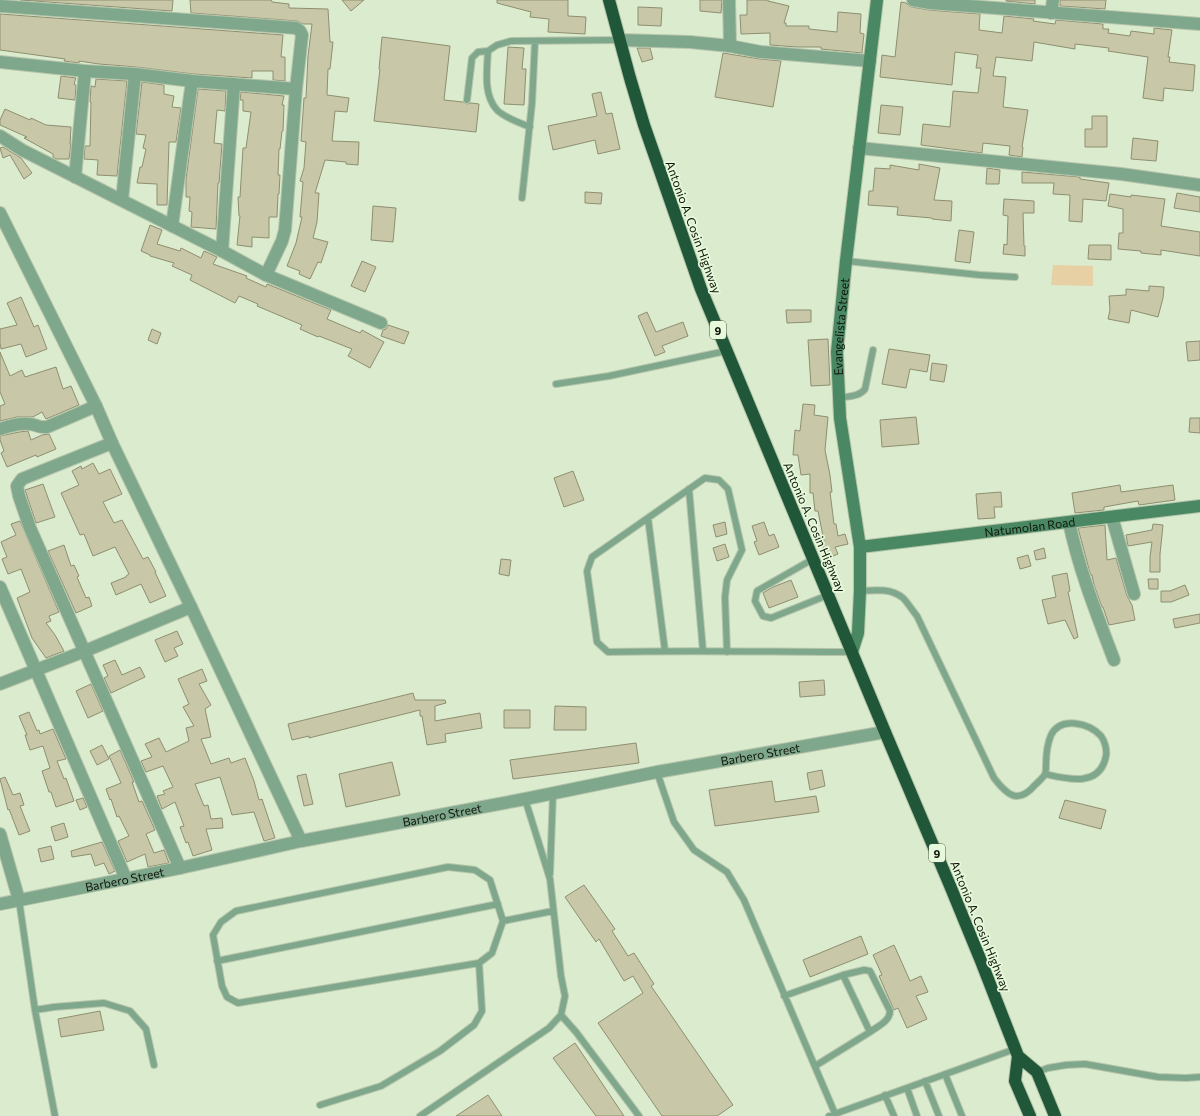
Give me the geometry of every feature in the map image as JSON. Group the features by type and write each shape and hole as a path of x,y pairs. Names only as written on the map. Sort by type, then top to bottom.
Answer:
{"highway":[{"name":"Antonio A. Cosin Highway","path":"609,0 640,111 701,289 951,888 1016,1053 1015,1081 1030,1116"},
{"name":"Antonio A. Cosin Highway","path":"1016,1053 1037,1072 1055,1116"}],"street":[{"path":"729,0 730,46"},
{"name":"Evangelista Street","path":"852,652 858,633 860,548 840,418 837,352 846,261 877,0"},
{"path":"913,0 930,3 1200,24"},
{"path":"1051,13 1053,0"},
{"path":"0,6 296,28 300,31 302,35 296,89 285,230 282,241 266,274"},
{"path":"619,40 690,42 730,46 761,52 870,61"},
{"path":"0,62 135,74 192,81 296,89"},
{"path":"75,177 85,70"},
{"path":"122,200 135,74"},
{"path":"172,226 192,81"},
{"path":"222,251 234,84"},
{"path":"0,136 22,150 266,274 381,323"},
{"path":"859,148 1121,174 1200,185"},
{"path":"0,213 96,406 112,443 301,841"},
{"path":"0,429 21,424 30,424 40,428 47,427 96,406"},
{"path":"112,443 22,479 17,486 30,528 180,868"},
{"name":"Natumolan Road","path":"860,548 1200,506"},
{"path":"1112,517 1134,594"},
{"path":"1069,522 1074,548 1114,660"},
{"path":"0,587 126,879"},
{"path":"0,684 191,607"},
{"name":"Barbero Street","path":"0,904 180,868 301,841 525,799 657,772 885,732"},
{"path":"0,834 19,900"}],"lane":[{"path":"467,100 472,58 478,52 488,51 497,45 511,41 619,40"},
{"path":"522,198 532,103 535,41"},
{"path":"488,51 486,77 490,99 498,111 513,121 530,127"},
{"path":"846,261 980,275 1015,277"},
{"path":"556,384 609,376 726,350"},
{"path":"839,398 855,396 862,393 865,389 873,350"},
{"path":"727,652 725,597 727,580 742,550 728,489 719,480 705,478 592,557 587,571 597,642 608,652 665,650 727,652 852,652"},
{"path":"689,489 703,651"},
{"path":"648,518 665,650"},
{"path":"813,559 757,591 755,601 763,616 771,618 828,595"},
{"path":"860,591 878,590 893,592 904,599 917,616 994,778 1003,790 1009,794 1016,796 1024,795 1030,792 1045,774 1047,745 1052,733 1060,725 1070,722 1080,724 1090,728 1101,736 1105,744 1106,754 1104,763 1099,772 1093,776 1079,780 1045,774"},
{"path":"657,772 674,822 694,850 727,872 740,894 815,1066 833,1115 944,1074 1016,1053"},
{"path":"420,1116 548,1028 561,1015 565,996 561,976 550,879 553,793"},
{"path":"525,799 550,879"},
{"path":"448,867 475,870 490,880 498,904 503,921 492,953 479,963 238,1003 227,997 222,986 213,935 221,922 236,910 448,867"},
{"path":"19,900 35,1010 56,1116"},
{"path":"217,961 498,904"},
{"path":"503,921 553,911"},
{"path":"320,1105 381,1086 440,1051 474,1025 482,1011 479,963"},
{"path":"784,996 843,975 864,970 870,971 890,1011 890,1016 888,1019 815,1066"},
{"path":"843,975 870,1032"},
{"path":"35,1010 104,1003 130,1011 146,1029 154,1065"},
{"path":"561,1015 576,1032 639,1116"},
{"path":"1037,1072 1048,1068 1085,1064 1158,1077 1200,1077"},
{"path":"944,1074 962,1116"},
{"path":"925,1081 939,1116"},
{"path":"906,1088 917,1116"},
{"path":"885,1095 894,1116"}],"shaded area":[{"path":"1053,265 1093,266 1093,286 1051,285"}],"building":[{"path":"20,0 173,0 172,11"},
{"path":"190,0 271,0 272,2 289,4 289,8 328,9 330,42 333,42 330,69 328,69 327,95 349,98 347,112 335,111 332,141 359,142 358,165 325,160 315,193 319,193 317,222 313,238 328,242 321,263 318,262 310,279 299,274 300,271 287,266 296,243 302,217 300,217 303,182 300,181 304,168 306,142 301,141 312,24 303,24 297,21 191,13"},
{"path":"342,0 364,0 351,11"},
{"path":"497,0 568,0 568,16 586,17 585,34 548,32 549,19 530,17 531,12 497,3"},
{"path":"700,0 722,0 721,13 700,11"},
{"path":"747,0 768,0 789,6 784,23 786,23 786,26 809,26 809,29 837,32 838,12 861,14 860,33 864,34 862,53 821,49 821,47 770,45 770,33 741,34 740,15 747,15"},
{"path":"1035,0 1035,4 1006,1"},
{"path":"1060,0 1106,0 1105,9 1060,6"},
{"path":"901,2 912,7 929,10 980,14 979,30 1002,33 1004,16 1034,19 1033,21 1055,24 1056,20 1103,24 1103,29 1109,29 1108,33 1130,36 1131,31 1154,34 1154,28 1172,30 1168,57 1170,57 1169,62 1195,65 1193,91 1164,88 1163,101 1143,98 1148,57 1108,51 1109,48 1075,44 1075,49 1034,42 1032,61 996,57 993,76 1006,77 1003,107 1028,110 1022,147 1022,157 1009,155 1010,146 983,143 982,153 921,145 923,124 950,127 953,91 978,93 981,68 976,68 978,55 955,52 952,85 880,77 882,55 895,57"},
{"path":"638,7 662,8 661,26 638,25"},
{"path":"0,14 283,35 281,57 285,57 285,81 273,80 273,71 252,71 252,78 193,74 79,61 79,63 64,61 65,59 0,50"},
{"path":"382,37 450,46 444,100 463,102 467,104 479,104 476,132 374,121"},
{"path":"508,47 524,48 522,69 526,69 524,105 504,104"},
{"path":"637,48 650,48 653,59 642,62"},
{"path":"723,53 781,61 773,107 715,97"},
{"path":"61,76 76,78 74,84 76,85 75,100 58,98"},
{"path":"96,79 127,81 117,176 97,175 98,160 84,159 85,146 90,146 91,86 95,87"},
{"path":"142,82 164,85 164,94 174,96 172,107 181,108 176,142 169,142 167,205 157,205 157,184 137,183 146,149 143,148 146,135 136,134"},
{"path":"198,89 226,91 225,111 217,110 214,143 222,144 218,183 216,229 191,227 192,212 189,211 190,197 186,197 186,179"},
{"path":"241,92 284,96 282,105 284,105 283,131 279,149 278,175 280,175 277,217 269,217 269,238 252,237 252,247 237,245 240,216 238,197 240,197 243,148 246,148 251,112 243,111 243,100 240,100"},
{"path":"601,92 606,114 612,113 620,149 598,154 595,140 553,150 548,126 597,116 592,94"},
{"path":"881,105 903,107 900,135 878,133"},
{"path":"5,109 46,125 71,127 69,159 56,159 53,157 53,154 24,138 27,137 0,125 0,120"},
{"path":"1092,116 1107,116 1107,147 1085,147 1085,129 1092,129"},
{"path":"1133,138 1158,141 1156,161 1131,159"},
{"path":"3,147 21,158 32,173 24,179 10,155 3,158 0,148"},
{"path":"919,164 940,168 934,200 952,201 951,221 897,215 898,207 868,205 869,191 873,191 875,168 890,169 890,165 919,170"},
{"path":"987,168 1000,170 999,184 986,184"},
{"path":"1022,172 1080,177 1080,179 1109,183 1106,201 1083,199 1082,222 1069,221 1070,195 1053,194 1054,183 1022,183"},
{"path":"585,192 602,193 601,204 585,203"},
{"path":"1177,193 1200,197 1200,212 1174,208"},
{"path":"1110,194 1165,199 1161,226 1200,232 1200,256 1161,250 1161,255 1118,249 1119,233 1123,233 1123,209 1108,206"},
{"path":"1004,199 1034,201 1034,213 1023,213 1025,256 1003,254 1004,244 1007,245 1008,216 1003,215"},
{"path":"373,206 396,208 393,242 371,240"},
{"path":"150,225 162,230 157,244 180,251 181,248 201,258 204,251 217,257 213,264 247,276 246,278 266,287 267,284 331,310 327,319 360,333 362,330 384,342 370,368 348,356 352,349 300,329 302,325 257,306 258,304 239,296 235,303 190,280 192,275 172,266 174,263 150,256 141,251"},
{"path":"959,230 974,232 970,263 955,261"},
{"path":"1089,245 1111,245 1111,260 1088,259"},
{"path":"362,261 376,267 365,292 351,286"},
{"path":"1149,286 1164,287 1158,317 1131,310 1129,323 1108,319 1110,310 1109,296 1126,295 1126,289 1149,291"},
{"path":"21,297 34,327 38,325 47,349 26,357 21,344 1,349 0,343 0,329 17,325 7,303"},
{"path":"786,310 811,310 811,322 787,323"},
{"path":"647,312 656,332 683,322 688,336 662,346 665,352 655,356 638,316"},
{"path":"388,325 409,332 404,344 381,336 383,330 386,329"},
{"path":"152,329 161,333 157,344 148,340"},
{"path":"828,339 830,385 811,386 808,340"},
{"path":"1200,341 1200,360 1188,361 1186,342"},
{"path":"889,349 930,355 927,372 910,369 906,388 882,384"},
{"path":"0,352 10,376 22,370 25,377 56,367 63,389 71,386 79,405 46,419 42,412 33,417 17,417 0,421 0,406 5,404 0,392"},
{"path":"932,363 947,365 944,382 930,380"},
{"path":"803,404 815,405 814,415 828,417 825,450 830,475 832,492 830,492 834,524 836,524 838,536 845,534 848,544 835,547 838,554 828,558 821,542 824,541 818,511 815,511 813,493 810,493 810,474 801,475 798,455 793,455 795,430 800,431"},
{"path":"916,417 919,444 882,447 880,420"},
{"path":"1190,418 1200,418 1200,433 1189,432"},
{"path":"28,431 31,440 42,435 49,434 56,449 37,457 36,455 7,467 1,453 4,451 0,436"},
{"path":"93,463 99,474 110,469 122,494 103,502 114,523 122,520 143,559 148,557 166,596 150,603 141,584 116,595 111,583 126,577 129,574 115,547 93,556 84,534 80,535 61,493 79,485 72,471 81,466 82,469"},
{"path":"573,471 584,500 564,507 554,478"},
{"path":"43,484 55,517 36,523 25,490"},
{"path":"1120,485 1121,492 1173,485 1175,500 1139,505 1138,501 1104,507 1104,510 1075,513 1072,493"},
{"path":"1001,492 1002,507 994,507 995,518 978,519 976,494"},
{"path":"20,521 59,612 49,616 51,621 46,623 64,651 46,658 32,638 17,598 30,592 21,569 8,574 2,559 7,557 1,542 16,535 11,524"},
{"path":"725,522 727,534 716,537 713,525"},
{"path":"764,522 769,536 774,534 779,547 759,555 754,542 757,541 752,526"},
{"path":"1153,524 1163,525 1160,572 1150,572 1152,542 1128,546 1126,535 1152,530"},
{"path":"1105,525 1107,560 1116,558 1127,596 1132,605 1135,620 1109,625 1090,573 1078,528"},
{"path":"725,544 729,557 717,561 713,548"},
{"path":"64,545 71,566 74,565 79,576 77,577 86,598 89,597 92,606 76,613 48,551"},
{"path":"1044,548 1046,558 1036,560 1034,551"},
{"path":"1028,555 1031,566 1020,569 1017,558"},
{"path":"501,559 511,560 509,576 499,574"},
{"path":"1067,573 1070,591 1068,592 1078,637 1074,639 1065,620 1048,624 1042,600 1056,597 1052,576"},
{"path":"1148,579 1158,579 1158,589 1149,589"},
{"path":"791,580 798,597 769,608 763,593 773,587"},
{"path":"1185,585 1189,595 1171,602 1161,602 1161,591 1170,591"},
{"path":"1200,614 1200,623 1175,628 1173,619"},
{"path":"177,631 183,644 174,648 178,656 165,662 155,640"},
{"path":"115,660 122,675 140,667 145,677 111,693 104,678 108,676 103,665"},
{"path":"202,669 207,681 199,684 211,705 205,709 211,737 201,739 211,764 229,758 231,763 245,758 254,781 259,800 262,799 275,838 264,841 254,812 232,815 220,777 195,784 204,806 208,805 211,819 222,818 223,828 206,829 212,850 193,856 180,827 184,826 175,802 162,809 157,796 165,794 163,791 173,787 163,766 146,772 141,761 152,757 145,744 159,738 166,752 189,741 186,728 194,726 183,707 189,704 178,679"},
{"path":"824,680 825,695 800,697 799,682"},
{"path":"91,684 103,711 88,718 76,691"},
{"path":"413,693 415,700 445,700 446,703 435,706 435,721 480,713 482,728 445,734 446,742 427,745 420,710 309,738 309,736 292,740 288,724"},
{"path":"555,706 586,707 586,730 554,730"},
{"path":"504,710 530,710 530,728 504,728"},
{"path":"29,712 37,731 39,730 40,734 53,729 66,759 57,761 64,779 66,778 74,801 56,807 42,771 50,768 43,746 30,750 25,735 27,735 19,716"},
{"path":"636,743 639,763 513,779 510,760"},
{"path":"102,745 109,759 97,765 90,751"},
{"path":"120,750 134,782 132,782 139,802 142,801 155,830 146,834 154,853 164,850 169,863 148,867 145,854 127,862 118,841 129,836 119,816 117,817 106,789 121,783 109,756"},
{"path":"392,762 400,795 346,807 339,774"},
{"path":"822,770 825,786 810,790 807,773"},
{"path":"306,774 313,804 304,806 297,776"},
{"path":"5,777 13,795 20,793 24,805 20,806 30,831 19,835 9,809 8,810 0,779"},
{"path":"772,781 775,802 816,796 819,812 715,826 709,790"},
{"path":"83,798 87,807 80,810 76,800"},
{"path":"1065,800 1106,810 1101,829 1059,818"},
{"path":"64,823 68,837 55,841 51,827"},
{"path":"102,842 115,871 109,874 104,863 95,866 91,854 72,857 71,851"},
{"path":"51,846 54,859 41,862 38,849"},
{"path":"584,885 615,929 612,931 628,956 634,953 654,984 651,986 733,1105 717,1116 662,1116 598,1023 643,993 633,976 624,981 599,939 596,942 565,897"},
{"path":"861,936 868,954 810,977 803,960"},
{"path":"894,945 910,981 921,976 928,992 916,996 927,1019 907,1028 898,1008 894,1010 879,976 882,975 873,955"},
{"path":"100,1011 104,1030 61,1037 58,1019"},
{"path":"575,1043 624,1116 596,1116 553,1058"},
{"path":"488,1095 502,1116 456,1116"}]}
